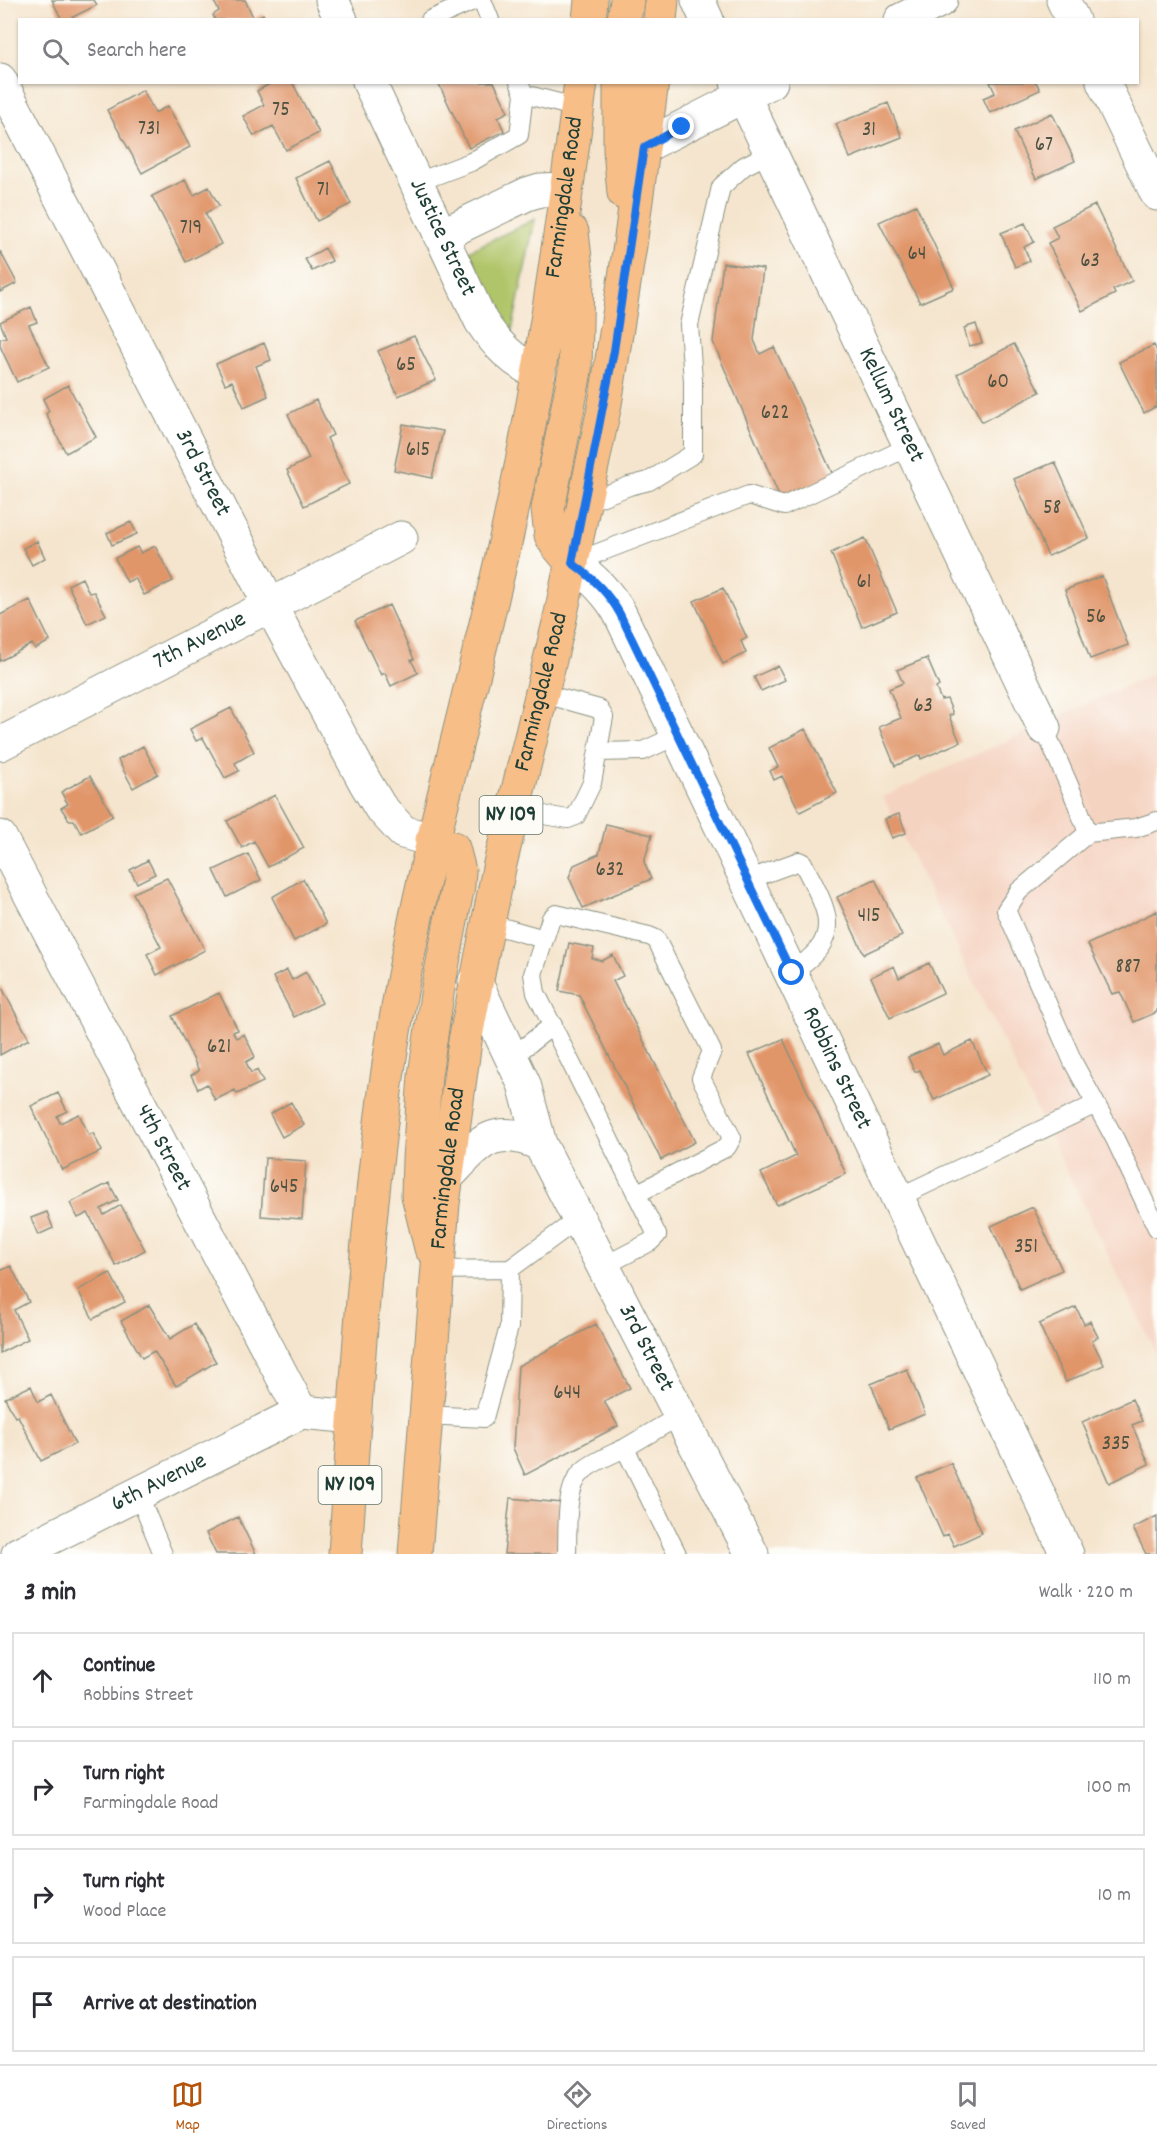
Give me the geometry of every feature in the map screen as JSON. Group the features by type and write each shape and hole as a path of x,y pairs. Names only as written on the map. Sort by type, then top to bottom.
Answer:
{"main road":[{"path":"589,18 591,0"},
{"path":"624,18 627,0"},
{"path":"660,18 662,0"},
{"path":"620,84 620,150 630,245"},
{"name":"Farmingdale Road","path":"415,1554 437,1270 457,1090 487,923 572,563 605,404 652,84"},
{"name":"Farmingdale Road","path":"345,1554 375,1175 390,1059 432,840 505,544 539,373 579,95"},
{"path":"566,189 577,276 576,348 574,372 548,509 551,535 572,563"},
{"path":"432,840 453,848 459,871 425,1075 419,1159 418,1195 437,1270"}],"street":[{"path":"332,0 340,18"},
{"path":"698,0 706,18"},
{"path":"905,18 942,0"},
{"path":"1063,0 1071,18"},
{"name":"3rd Street","path":"0,80 270,605 380,807 403,832 432,840"},
{"name":"Justice Street","path":"370,84 481,321 492,338 511,357 539,373"},
{"path":"1104,84 1157,195"},
{"path":"644,147 750,87"},
{"name":"Kellum Street","path":"750,87 770,153 908,447 1044,728"},
{"path":"440,236 527,194 540,190 566,189"},
{"name":"7th Avenue","path":"0,744 401,538"},
{"name":"Robbins Street","path":"572,563 597,582 614,603 1067,1554"},
{"name":"4th Street","path":"0,837 301,1412"},
{"name":"3rd Street","path":"475,981 524,1084 540,1144 680,1416 745,1552"},
{"path":"446,1178 477,1146 487,1139 496,1136 515,1136 540,1144"},
{"path":"301,1412 355,1417"},
{"name":"6th Avenue","path":"18,1554 301,1412"},
{"path":"0,1549 3,1554"}],"lane":[{"path":"434,18 475,0"},
{"path":"482,0 489,18"},
{"path":"415,183 471,162 519,135 522,88 579,95"},
{"path":"585,503 628,486 649,481 693,454 693,381 688,325 721,187 744,166 770,153"},
{"path":"572,563 749,495 784,506 908,447"},
{"path":"513,810 568,819 576,816 592,783 604,717 599,709 541,693"},
{"path":"1044,728 1088,833"},
{"path":"598,752 643,751 678,735"},
{"path":"1157,821 1136,828 1088,833 1019,891 1006,910 1074,1064 1157,1228"},
{"path":"747,880 799,861 803,863 828,917 827,933 819,948 792,973"},
{"path":"602,1267 650,1242 657,1235 636,1194 553,1025 536,993 533,974 551,918 556,914 656,939 712,1051 701,1078 732,1138 727,1147 636,1194"},
{"path":"487,923 544,939"},
{"path":"512,1057 553,1025"},
{"path":"898,1197 1096,1104"},
{"path":"437,1270 510,1269 578,1218"},
{"path":"425,1415 484,1418 509,1327 510,1269"},
{"path":"567,1554 570,1496 573,1484 583,1471 680,1416"},
{"path":"625,1448 677,1554"},
{"path":"138,1493 163,1554"}],"shaded area":[{"path":"1157,672 1157,1355 883,797"}],"green space":[{"path":"535,219 510,340 469,251"}],"building":[{"path":"52,0 94,0 97,5 71,18 61,18"},
{"path":"213,0 245,0 254,18 214,18 213,15 219,11"},
{"path":"269,84 293,84 319,133 286,150 273,126 254,136 243,116 264,105 257,91"},
{"path":"439,84 495,84 508,112 498,117 504,131 469,148"},
{"path":"991,84 1037,84 1040,90 990,113 983,98 995,93"},
{"path":"143,90 155,113 168,106 190,147 142,173 107,110"},
{"path":"888,103 902,137 850,158 836,124"},
{"path":"1052,113 1075,161 1036,179 1014,131"},
{"path":"330,161 351,204 317,221 296,178"},
{"path":"185,180 194,195 209,187 219,206 205,213 221,244 186,262 152,196"},
{"path":"916,205 954,288 920,303 879,222"},
{"path":"1095,205 1132,281 1113,290 1115,294 1082,311 1048,243 1058,238 1052,226"},
{"path":"1025,223 1034,242 1024,247 1030,261 1015,267 1001,233"},
{"path":"325,248 332,261 312,271 305,259"},
{"path":"0,251 17,283 0,292"},
{"path":"723,263 763,269 754,340 760,354 774,347 833,475 781,500 713,342"},
{"path":"31,307 37,322 29,325 49,367 17,382 0,346 0,339 6,337 0,322"},
{"path":"976,324 982,343 969,346 964,328"},
{"path":"414,336 436,380 398,396 378,351"},
{"path":"264,343 271,360 256,366 268,396 244,407 232,381 225,384 216,364"},
{"path":"1014,344 1040,392 982,422 957,374"},
{"path":"1154,345 1157,351 1157,406 1144,413 1119,362"},
{"path":"68,385 96,437 66,453 46,414 49,411 43,399"},
{"path":"316,400 333,435 327,438 349,484 304,506 287,470 309,459 288,414"},
{"path":"403,424 443,431 432,478 394,470"},
{"path":"1055,462 1089,538 1048,556 1014,479"},
{"path":"131,522 137,534 112,545 107,533"},
{"path":"865,538 897,612 862,627 831,553"},
{"path":"37,541 45,558 32,565 23,548"},
{"path":"155,546 173,581 144,595 135,578 127,582 115,558 137,547 141,553"},
{"path":"1102,576 1128,645 1090,659 1065,590"},
{"path":"82,578 89,593 94,592 106,615 87,624 68,585"},
{"path":"723,588 747,638 741,641 746,653 723,664 694,601"},
{"path":"30,600 50,641 35,649 32,644 0,661 0,615"},
{"path":"389,605 414,659 411,660 418,673 391,686 385,673 381,675 355,621"},
{"path":"927,658 939,686 936,688 941,700 947,699 953,714 949,716 960,742 921,759 920,755 895,766 879,727 901,718 889,689 903,683 897,670"},
{"path":"778,666 785,680 761,691 754,677"},
{"path":"231,708 254,752 235,763 239,771 225,778 203,738 196,741 190,729"},
{"path":"805,729 837,793 800,812 782,776 774,780 770,771 778,767 769,748"},
{"path":"143,746 158,774 133,788 118,760"},
{"path":"90,776 113,816 81,833 74,820 69,820 61,808 68,804 61,792"},
{"path":"275,795 304,848 268,867 254,841 242,848 227,821"},
{"path":"899,814 906,833 892,838 885,819"},
{"path":"606,824 652,835 644,862 651,879 583,908 569,877 574,865 599,854"},
{"path":"248,854 261,880 227,897 214,870"},
{"path":"148,860 155,874 137,883 130,870"},
{"path":"167,878 205,950 157,975 147,954 161,947 133,893"},
{"path":"303,879 326,924 294,941 272,897"},
{"path":"875,879 902,936 864,954 837,897"},
{"path":"1157,911 1157,1012 1134,1022 1120,992 1112,994 1088,944"},
{"path":"569,943 594,948 592,958 602,961 613,955 623,976 613,981 695,1142 661,1160 579,995 559,991"},
{"path":"929,963 943,993 890,1018 871,977 894,966 899,978"},
{"path":"287,970 292,980 306,972 322,1003 294,1017 273,977"},
{"path":"0,984 29,1039 0,1055"},
{"path":"219,993 238,1030 233,1032 236,1038 244,1034 255,1057 246,1062 251,1073 257,1070 263,1082 237,1094 235,1090 215,1100 207,1084 198,1089 191,1075 199,1071 172,1016"},
{"path":"783,1039 846,1174 777,1205 761,1173 796,1156 749,1054"},
{"path":"972,1041 988,1075 934,1100 920,1070 915,1072 908,1057 938,1044 943,1055"},
{"path":"58,1093 67,1111 57,1116 60,1123 79,1114 89,1135 93,1133 102,1151 62,1170 31,1106"},
{"path":"291,1102 304,1125 282,1137 270,1114"},
{"path":"265,1158 306,1161 302,1219 261,1216"},
{"path":"109,1183 118,1200 101,1209 104,1215 121,1205 145,1250 116,1266 88,1213 78,1218 70,1203"},
{"path":"1033,1207 1062,1270 1020,1289 991,1226"},
{"path":"47,1212 53,1228 38,1235 31,1218"},
{"path":"11,1266 29,1302 14,1310 28,1339 0,1353 0,1271"},
{"path":"110,1273 125,1302 93,1319 78,1290"},
{"path":"149,1305 170,1339 194,1324 216,1362 176,1386 154,1351 142,1358 121,1321"},
{"path":"1076,1307 1084,1324 1090,1321 1098,1337 1092,1340 1104,1365 1066,1382 1039,1324"},
{"path":"596,1324 630,1388 604,1401 618,1426 525,1475 513,1448 518,1366"},
{"path":"907,1369 925,1414 889,1429 871,1384"},
{"path":"31,1386 38,1402 51,1395 75,1444 41,1461 18,1416 15,1417 5,1398"},
{"path":"1132,1399 1142,1421 1132,1425 1149,1464 1109,1483 1082,1422"},
{"path":"951,1463 982,1533 954,1546 948,1534 943,1537 917,1478"},
{"path":"510,1498 562,1503 561,1554 504,1554"},
{"path":"1157,1516 1157,1554 1146,1554 1133,1528"},
{"path":"238,1517 256,1554 216,1554 206,1533"}],"route":[{"path":"682,127 644,147 605,404 572,563 597,582 620,614 792,973"}]}
